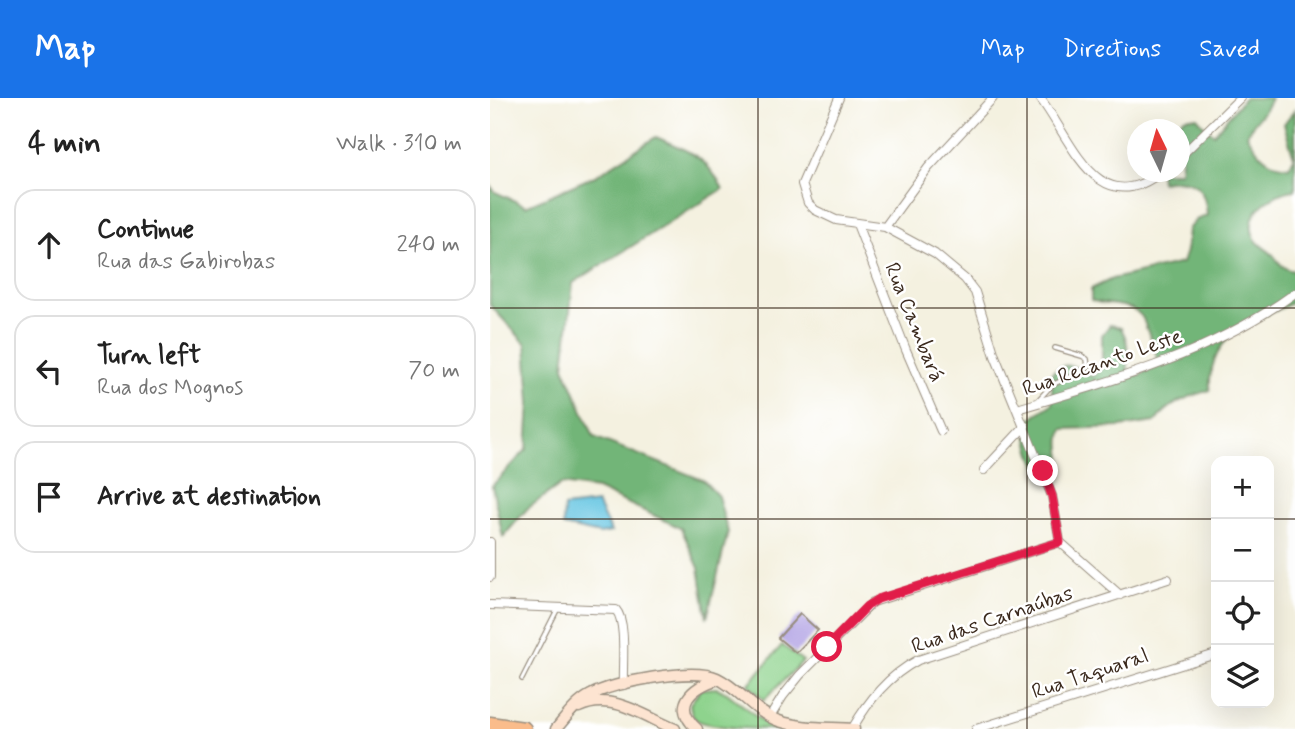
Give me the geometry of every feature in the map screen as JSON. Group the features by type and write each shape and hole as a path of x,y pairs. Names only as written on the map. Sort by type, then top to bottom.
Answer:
{"highway":[{"path":"492,724 524,729"}],"main road":[{"path":"556,729 570,712 593,694 623,685 695,673 718,679 780,722 818,728 853,729"},
{"path":"697,729 687,719 687,698 697,687 718,679"},
{"path":"570,712 587,704 611,702 675,729"}],"street":[{"path":"839,98 802,184 808,203 815,210 836,220 885,227 928,169 993,98"},
{"path":"1040,98 1070,146 1091,172 1104,182 1119,188 1135,188 1145,182"},
{"path":"1190,147 1240,98"},
{"name":"Rua Cambará","path":"857,224 941,431"},
{"name":"Rua Recanto Leste","path":"885,227 934,254 954,268 970,285 975,292 995,356 1017,409 1129,376 1166,362 1276,307 1295,293"},
{"path":"1017,409 1052,496 1060,542 1120,595"},
{"path":"984,470 1025,426"},
{"path":"490,542 490,577"},
{"path":"770,717 800,675 873,602 1060,542"},
{"name":"Rua das Carnaúbas","path":"853,729 879,688 918,660 1168,579"},
{"path":"490,605 613,609 620,612 623,685"},
{"name":"Rua Taquaral","path":"976,729 1004,725 1211,656"}],"lane":[{"path":"1036,404 1052,385 1088,368 1087,359 1055,348"},
{"path":"522,678 558,608"}],"green space":[{"path":"1244,98 1271,98 1247,135 1263,157 1274,164 1289,167 1294,158 1284,124 1295,109 1295,190 1278,195 1262,205 1253,219 1252,228 1258,243 1283,266 1295,271 1295,301 1246,323 1233,333 1221,347 1213,364 1210,390 1173,405 1155,422 1120,427 1063,429 1060,443 1061,468 1053,485 1034,458 1026,426 1035,415 1052,404 1052,386 1048,379 1057,368 1074,367 1092,377 1102,369 1102,335 1110,325 1121,328 1126,339 1128,371 1139,376 1157,363 1154,347 1142,317 1125,306 1091,300 1091,289 1112,279 1182,263 1188,229 1196,220 1207,215 1206,204 1199,189 1188,182 1190,119 1183,119 1197,117 1214,134"},
{"path":"656,137 696,156 710,169 723,189 573,283 564,367 594,437 703,480 718,496 728,532 707,618 699,568 681,528 597,489 561,484 527,509 503,537 492,486 527,449 530,403 526,344 490,305 490,185 495,192 526,206 597,175"},
{"path":"782,645 803,661 764,700 748,685"},
{"path":"717,688 764,722 786,729 724,727 695,719 690,704 701,689"}],"water":[{"path":"597,503 611,532 600,534 563,526 564,507"}],"building":[{"path":"800,614 818,630 796,653 778,638"}],"route":[{"path":"827,647 867,606 878,599 1060,542 1057,514 1043,471"}]}
